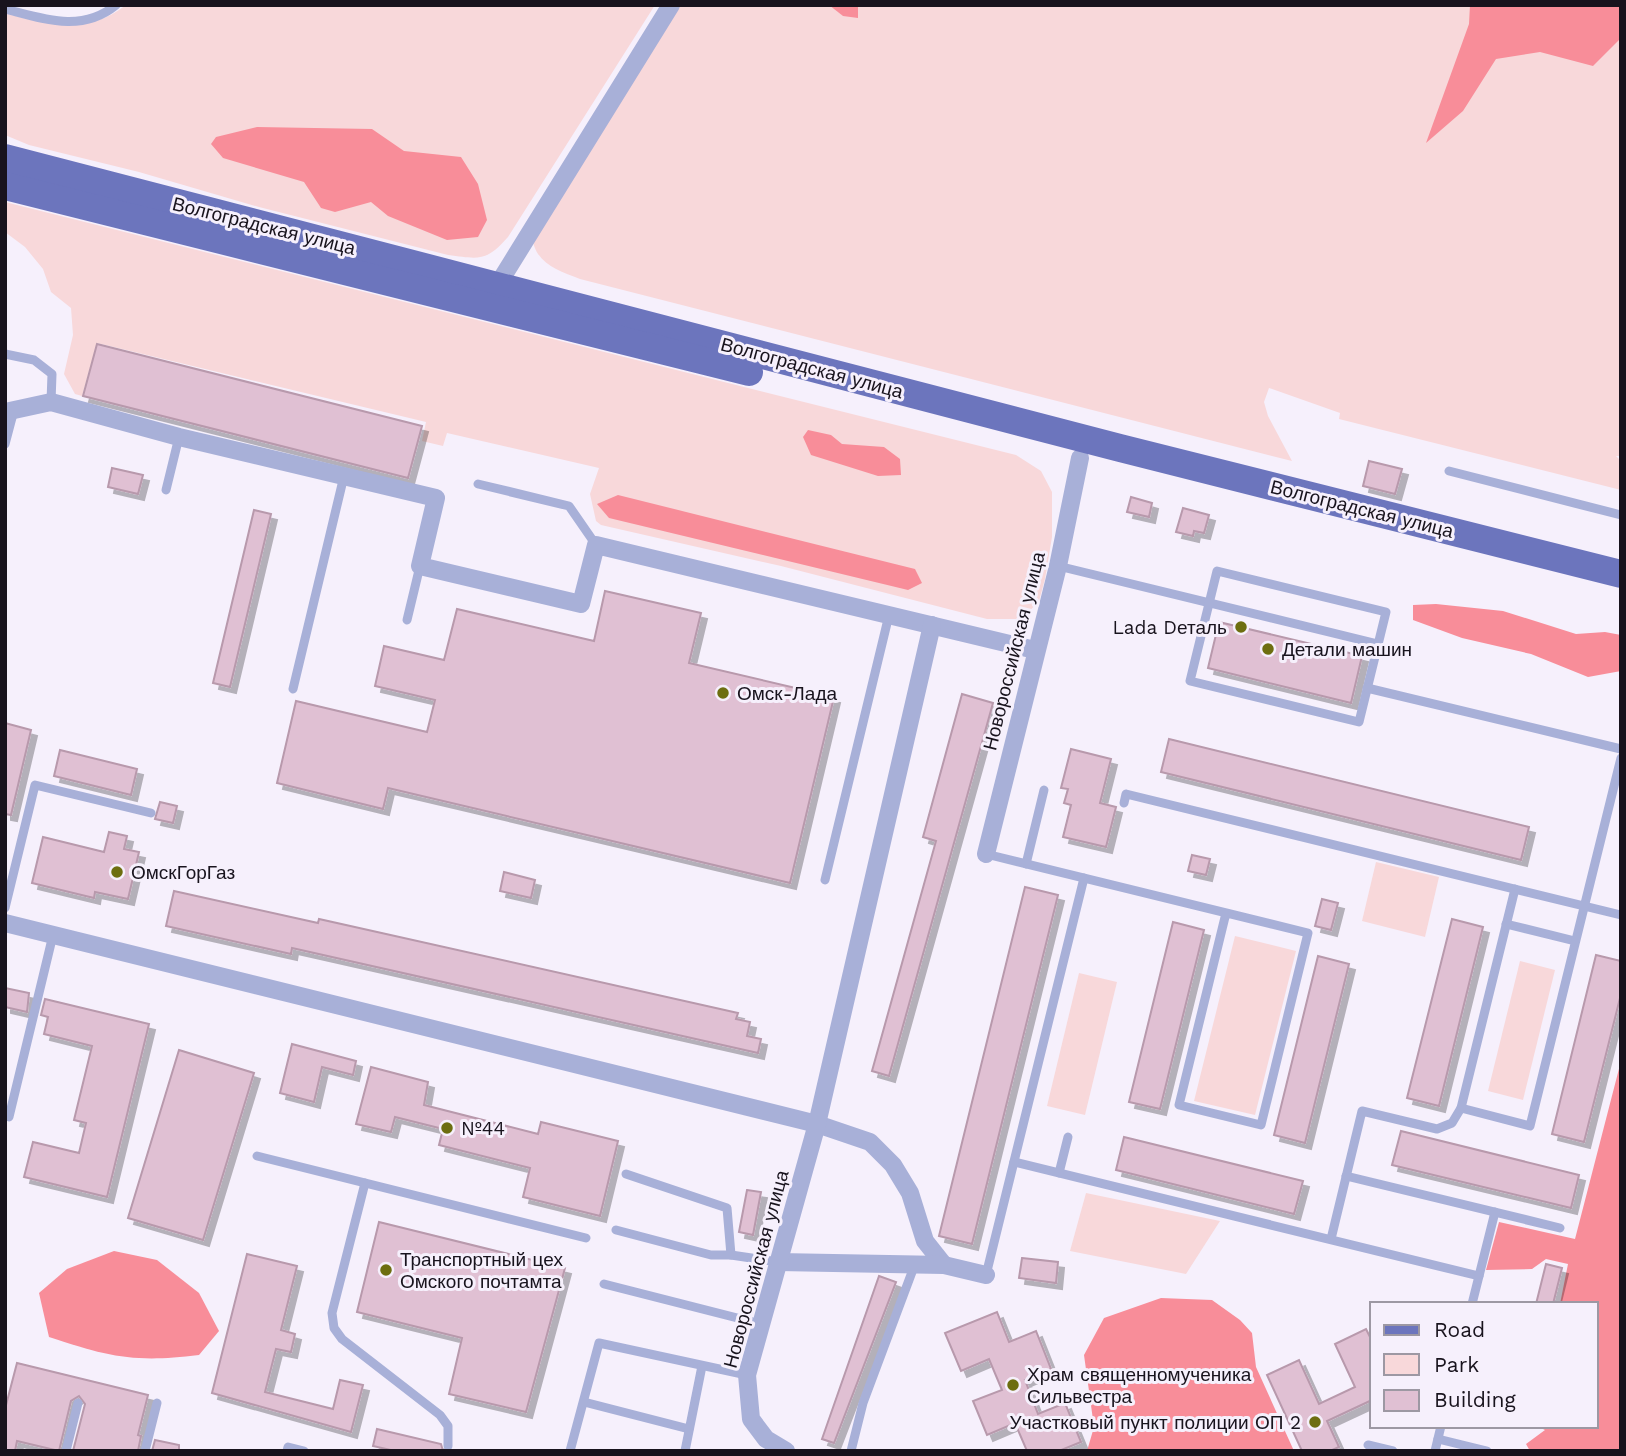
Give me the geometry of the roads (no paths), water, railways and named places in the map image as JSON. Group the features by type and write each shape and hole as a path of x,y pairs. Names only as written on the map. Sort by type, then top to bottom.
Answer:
{"main road":[{"name":"Волгоградская улица","path":"5,158 1080,458 1621,594"},
{"name":"Волгоградская улица","path":"5,186 491,295 1621,574"}],"street":[{"path":"491,295 671,5"},
{"path":"10,411 51,402 179,437 436,498 420,566 581,604 596,545 1035,650"},
{"name":"Новороссийская улица","path":"986,855 1058,566 1080,458"},
{"name":"Новороссийская улица","path":"786,1451 766,1439 751,1419 747,1376 817,1124 932,625"},
{"path":"5,923 817,1124 870,1142 893,1165 910,1193 925,1241 943,1265"},
{"path":"778,1262 915,1263 943,1265 986,1275"}],"lane":[{"path":"5,9 59,22 88,21 117,5"},
{"path":"5,355 34,360 52,374 51,402"},
{"path":"5,444 10,411"},
{"path":"166,491 179,437"},
{"path":"1449,471 1621,514"},
{"path":"293,689 344,476"},
{"path":"478,484 569,506 596,545"},
{"path":"407,620 420,566"},
{"path":"1058,566 1378,644"},
{"path":"1217,571 1386,612 1378,644 1359,722 1190,681 1217,571"},
{"path":"825,880 889,615"},
{"path":"1367,688 1621,749"},
{"path":"1461,1108 1530,1126 1621,758"},
{"path":"5,908 35,785 151,813"},
{"path":"1026,864 1044,790"},
{"path":"1124,803 1126,794 1621,915"},
{"path":"986,855 1084,878 1308,933 1261,1125 1179,1105 1226,913"},
{"path":"986,1275 1084,878"},
{"path":"1331,1239 1362,1111 1437,1129 1452,1123 1461,1108 1515,888"},
{"path":"1506,924 1575,941"},
{"path":"9,1117 53,935"},
{"path":"1059,1173 1068,1137"},
{"path":"257,1156 586,1238"},
{"path":"1014,1162 1479,1276"},
{"path":"626,1174 727,1208 731,1255"},
{"path":"1346,1176 1560,1228"},
{"path":"365,1183 332,1313 334,1328 342,1339 440,1415 448,1426 448,1446"},
{"path":"1472,1302 1495,1212"},
{"path":"616,1230 711,1255 778,1262"},
{"path":"851,1451 863,1403 915,1263"},
{"path":"604,1284 761,1324"},
{"path":"570,1451 599,1343 747,1376"},
{"path":"684,1451 702,1366"},
{"path":"584,1402 689,1429"},
{"path":"66,1451 78,1403"},
{"path":"145,1451 157,1403"},
{"path":"1435,1451 1441,1428"},
{"path":"1438,1439 1486,1451"},
{"path":"1368,1445 1393,1451"},
{"path":"286,1451 288,1447 304,1451"}],"place":[{"name":"Lada Dеталь","path":"1241,627"},
{"name":"Детали машин","path":"1268,649"},
{"name":"Омск-Лада","path":"723,693"},
{"name":"ОмскГорГаз","path":"117,872"},
{"name":"№44","path":"447,1128"},
{"name":"Транспортный цех Омского почтамта","path":"386,1270"},
{"name":"Храм священномученика Сильвестра","path":"1013,1385"},
{"name":"Участковый пункт полиции ОП 2","path":"1315,1422"}]}
